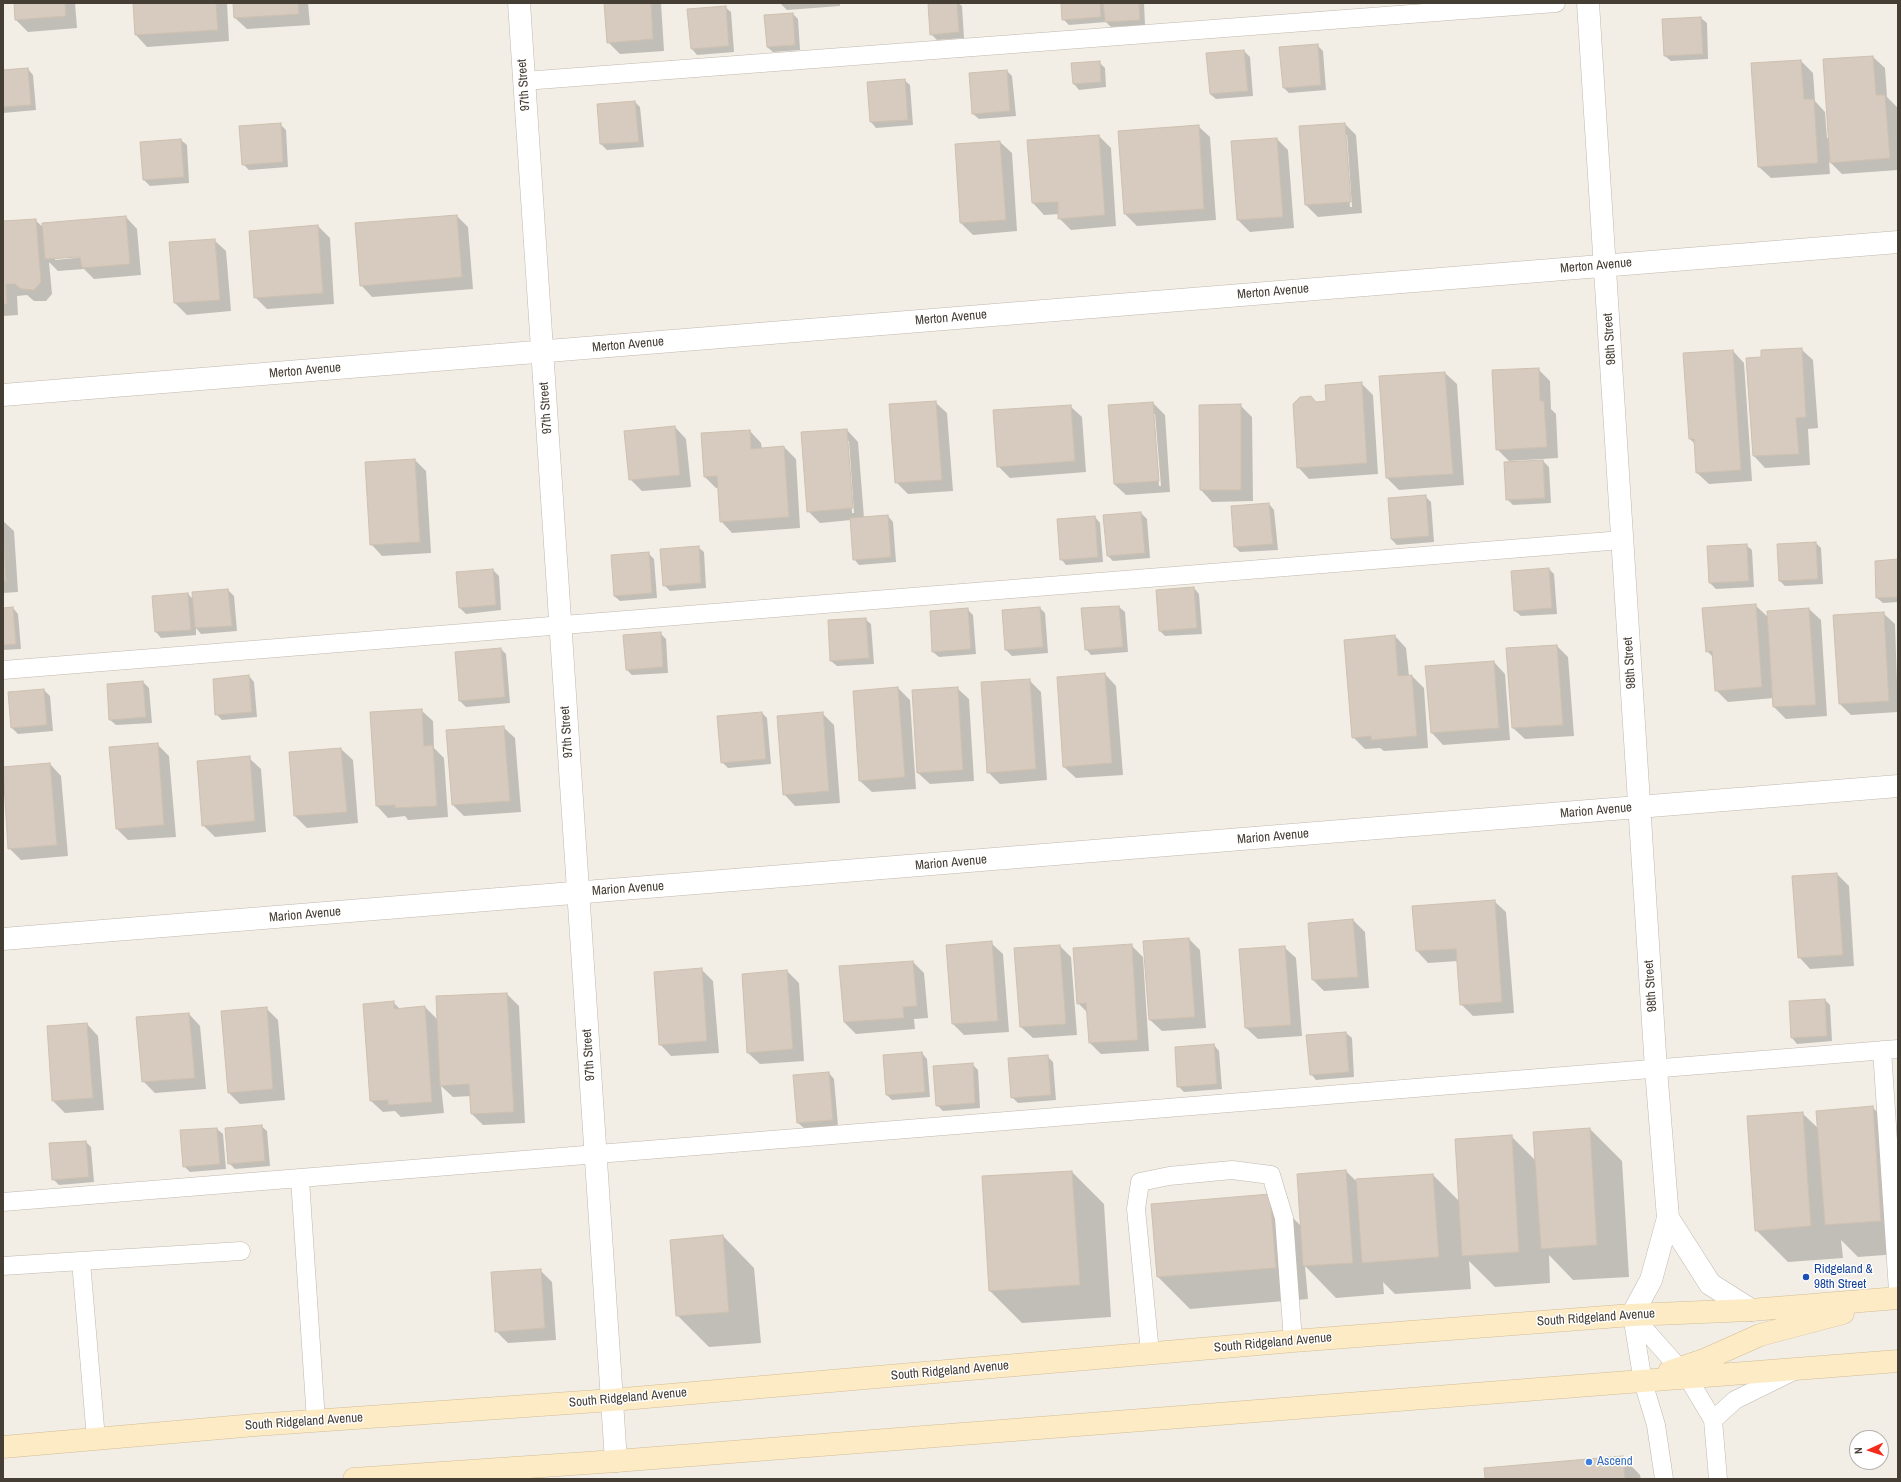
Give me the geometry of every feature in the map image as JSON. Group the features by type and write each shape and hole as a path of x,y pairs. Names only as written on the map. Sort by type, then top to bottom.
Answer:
{"main road":[{"name":"South Ridgeland Avenue","path":"3,1447 316,1421 612,1400 1293,1341 1632,1315 1751,1310 1898,1298"},
{"path":"1684,1373 1704,1360 1760,1335 1898,1298"},
{"path":"354,1479 1643,1382 1684,1373 1799,1369 1898,1361"}],"street":[{"name":"97th Street","path":"519,3 616,1460"},
{"name":"98th Street","path":"1588,3 1656,1069 1668,1218 1651,1280 1632,1315"},
{"name":"Merton Avenue","path":"3,395 1898,242"},
{"name":"Marion Avenue","path":"3,939 1898,786"},
{"path":"1668,1218 1710,1284 1751,1310"}],"lane":[{"path":"524,81 1556,3"},
{"path":"3,670 1622,540"},
{"path":"3,1202 1890,1050 1898,1291"},
{"path":"1150,1353 1136,1209 1140,1182 1169,1176 1232,1170 1271,1174 1284,1218 1293,1341"},
{"path":"300,1179 316,1421"},
{"path":"3,1266 241,1251"},
{"path":"81,1261 96,1439"},
{"path":"1632,1315 1684,1373 1713,1420 1718,1479"},
{"path":"1632,1315 1643,1382 1656,1425 1664,1479"},
{"path":"1713,1420 1735,1400 1799,1369"}],"building":[{"path":"14,3 65,3 66,16 15,20"},
{"path":"133,3 216,3 218,30 135,35"},
{"path":"233,3 298,3 299,14 234,18"},
{"path":"604,3 651,3 653,39 607,43"},
{"path":"928,3 957,3 959,32 930,35"},
{"path":"1061,3 1100,3 1101,17 1062,20"},
{"path":"1103,3 1139,3 1140,20 1105,22"},
{"path":"726,6 729,46 691,49 687,9"},
{"path":"793,13 795,45 767,47 764,15"},
{"path":"1701,17 1703,54 1664,56 1662,19"},
{"path":"1318,44 1321,85 1283,88 1279,47"},
{"path":"1244,50 1248,91 1210,94 1206,53"},
{"path":"1873,56 1876,95 1885,95 1890,158 1830,163 1823,59"},
{"path":"1801,60 1804,99 1814,99 1818,163 1758,167 1751,63"},
{"path":"1100,61 1101,82 1073,84 1071,63"},
{"path":"28,68 31,105 3,107 3,70"},
{"path":"1007,70 1010,111 972,114 969,73"},
{"path":"905,79 908,120 870,122 867,82"},
{"path":"635,101 639,142 600,144 597,104"},
{"path":"281,123 283,162 242,165 239,126"},
{"path":"1345,123 1351,202 1305,205 1299,126"},
{"path":"1199,125 1204,209 1124,214 1118,131"},
{"path":"1099,135 1105,215 1058,219 1058,202 1032,203 1027,140"},
{"path":"1277,138 1283,217 1237,220 1231,141"},
{"path":"181,139 184,177 143,180 140,142"},
{"path":"1000,141 1006,220 960,223 955,144"},
{"path":"457,215 462,277 360,286 355,223"},
{"path":"126,216 130,264 82,268 80,257 45,259 42,223"},
{"path":"36,219 41,282 34,290 21,289 15,284 6,284 7,304 3,304 3,221"},
{"path":"318,225 323,293 254,298 249,231"},
{"path":"215,239 220,300 174,303 169,242"},
{"path":"1802,348 1806,417 1796,418 1799,454 1753,456 1746,358 1761,357 1761,350"},
{"path":"1733,350 1741,470 1696,473 1694,439 1689,439 1683,353"},
{"path":"1539,368 1540,401 1544,401 1547,447 1496,450 1492,370"},
{"path":"1445,372 1453,474 1386,478 1379,376"},
{"path":"1362,382 1367,463 1297,468 1293,404 1300,397 1311,396 1316,402 1326,401 1325,385"},
{"path":"936,401 942,480 895,483 889,404"},
{"path":"1153,402 1159,481 1114,484 1108,405"},
{"path":"1241,404 1241,490 1200,490 1199,405"},
{"path":"1071,405 1075,461 997,467 993,410"},
{"path":"675,426 680,475 629,480 624,431"},
{"path":"847,429 853,508 807,512 801,432"},
{"path":"750,430 751,449 784,446 789,517 720,522 717,476 704,477 701,433"},
{"path":"415,459 420,542 370,545 365,462"},
{"path":"1543,460 1545,498 1506,500 1504,462"},
{"path":"1426,495 1429,536 1391,539 1388,498"},
{"path":"1269,503 1273,544 1234,547 1231,506"},
{"path":"1141,512 1145,553 1107,556 1103,515"},
{"path":"888,515 891,557 853,560 850,518"},
{"path":"1095,516 1098,557 1060,560 1057,519"},
{"path":"3,528 6,581 3,581"},
{"path":"1816,542 1818,579 1779,581 1777,544"},
{"path":"1747,544 1749,581 1709,583 1707,546"},
{"path":"699,546 701,583 663,586 660,549"},
{"path":"649,552 652,593 614,596 611,555"},
{"path":"1898,559 1898,597 1876,598 1875,561"},
{"path":"1549,568 1552,608 1514,611 1511,571"},
{"path":"493,569 496,605 459,608 456,572"},
{"path":"1194,587 1197,628 1159,631 1156,590"},
{"path":"228,589 232,626 195,628 192,592"},
{"path":"188,593 191,630 155,632 152,596"},
{"path":"1756,604 1762,687 1715,691 1712,651 1706,652 1702,608"},
{"path":"1119,606 1123,647 1085,650 1081,608"},
{"path":"13,607 16,644 3,645 3,608"},
{"path":"1040,607 1043,647 1005,650 1002,610"},
{"path":"968,608 971,649 932,652 930,611"},
{"path":"1809,608 1816,705 1773,707 1767,611"},
{"path":"1884,612 1889,701 1839,704 1833,615"},
{"path":"866,618 869,658 830,661 828,620"},
{"path":"661,632 663,667 626,670 623,635"},
{"path":"1395,635 1398,676 1412,675 1417,736 1371,740 1371,736 1352,738 1344,640"},
{"path":"1557,645 1563,725 1512,728 1506,648"},
{"path":"501,648 505,697 459,701 455,652"},
{"path":"1494,661 1499,728 1431,733 1425,666"},
{"path":"1105,673 1112,763 1063,767 1057,677"},
{"path":"249,675 252,712 215,715 213,679"},
{"path":"1030,679 1036,769 987,773 981,682"},
{"path":"143,681 146,717 109,720 107,684"},
{"path":"898,687 905,777 859,781 853,691"},
{"path":"958,687 963,770 917,773 912,690"},
{"path":"44,689 47,725 11,728 8,692"},
{"path":"422,709 424,746 433,745 437,806 395,808 395,805 376,806 370,712"},
{"path":"762,712 766,759 721,763 717,716"},
{"path":"823,712 829,791 783,795 777,716"},
{"path":"504,726 510,801 452,805 446,730"},
{"path":"158,743 164,825 116,829 109,747"},
{"path":"341,748 347,812 294,816 289,752"},
{"path":"250,756 255,821 202,826 197,761"},
{"path":"50,763 57,845 8,849 3,767"},
{"path":"1837,873 1843,955 1798,958 1792,876"},
{"path":"1495,900 1502,1002 1460,1005 1456,949 1416,951 1412,906"},
{"path":"1353,919 1358,977 1312,980 1308,923"},
{"path":"1189,938 1195,1017 1149,1020 1143,941"},
{"path":"992,941 998,1021 952,1024 946,945"},
{"path":"1132,944 1138,1040 1089,1043 1086,1003 1077,1004 1073,948"},
{"path":"1060,945 1066,1024 1020,1027 1014,948"},
{"path":"1285,946 1291,1025 1245,1028 1239,949"},
{"path":"913,961 917,1006 903,1007 904,1018 844,1022 839,966"},
{"path":"702,968 707,1041 659,1045 654,972"},
{"path":"787,970 793,1049 747,1053 742,974"},
{"path":"507,993 514,1112 471,1114 469,1084 440,1086 436,996"},
{"path":"1825,999 1827,1036 1791,1038 1789,1001"},
{"path":"394,1001 394,1009 425,1006 432,1102 388,1105 388,1100 370,1101 363,1004"},
{"path":"267,1007 273,1089 228,1093 221,1011"},
{"path":"189,1013 195,1078 142,1082 136,1017"},
{"path":"87,1023 93,1098 52,1101 47,1026"},
{"path":"1346,1032 1349,1072 1310,1075 1306,1035"},
{"path":"1214,1044 1217,1084 1177,1087 1175,1047"},
{"path":"922,1052 925,1092 886,1095 883,1055"},
{"path":"1048,1055 1051,1095 1011,1098 1008,1058"},
{"path":"973,1063 975,1103 936,1106 933,1066"},
{"path":"829,1072 833,1120 797,1123 793,1075"},
{"path":"1873,1106 1881,1221 1825,1225 1816,1111"},
{"path":"1803,1112 1811,1226 1755,1231 1747,1116"},
{"path":"262,1125 265,1161 228,1164 225,1128"},
{"path":"217,1128 220,1164 183,1167 180,1130"},
{"path":"1590,1128 1597,1245 1541,1249 1533,1132"},
{"path":"1512,1135 1519,1252 1462,1256 1455,1139"},
{"path":"86,1141 89,1177 52,1180 49,1143"},
{"path":"1346,1170 1353,1263 1303,1266 1297,1174"},
{"path":"1072,1171 1080,1285 989,1291 982,1176"},
{"path":"1433,1174 1439,1257 1362,1263 1356,1179"},
{"path":"1270,1194 1276,1268 1157,1277 1151,1204"},
{"path":"723,1235 729,1312 676,1316 670,1240"},
{"path":"541,1269 545,1328 495,1332 491,1272"},
{"name":"Ascend","path":"1623,1456 1625,1479 1485,1479 1484,1468"}],"place":[{"name":"Ridgeland & 98th Street","path":"1806,1277"},
{"name":"Ascend","path":"1589,1462"}]}
